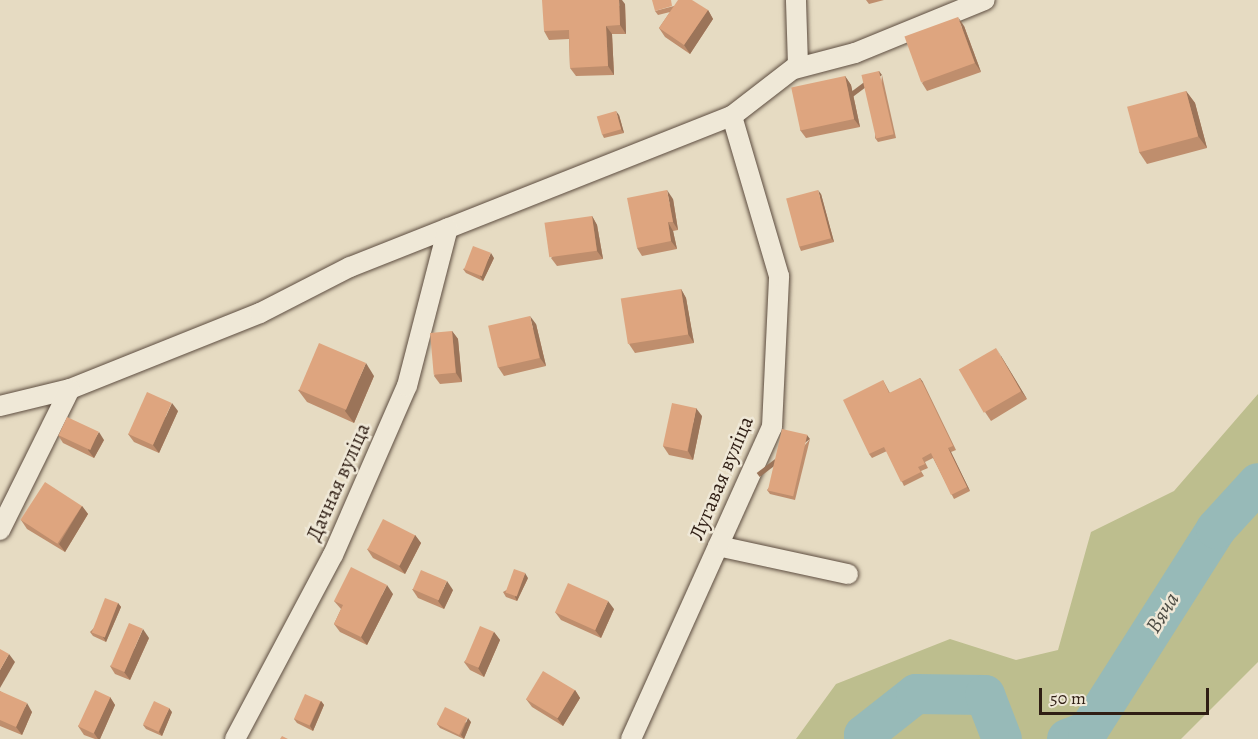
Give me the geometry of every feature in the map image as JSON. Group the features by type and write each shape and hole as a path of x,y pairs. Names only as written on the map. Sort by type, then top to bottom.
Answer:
{"street":[{"path":"0,406 70,389 260,314 350,267 732,116 798,65 795,0"},
{"path":"794,69 855,53 986,0"},
{"name":"Лугавая вуліца","path":"631,739 772,427 779,276 732,116"},
{"name":"Дачная вуліца","path":"234,739 333,555 407,386 448,228"},
{"path":"0,530 70,389"},
{"path":"718,546 848,574"}],"green space":[{"path":"1258,394 1258,662 1181,739 796,739 836,684 950,639 1016,660 1058,650 1091,532 1174,491"}],"building":[{"path":"542,0 619,0 620,25 606,26 608,66 570,68 569,30 544,31"},
{"path":"652,0 671,0 672,6 655,11"},
{"path":"678,0 692,0 708,10 684,45 659,28"},
{"path":"958,17 975,63 921,83 904,36"},
{"path":"879,71 894,134 876,138 861,75"},
{"path":"845,76 854,119 800,130 791,87"},
{"path":"1186,91 1198,136 1139,152 1127,107"},
{"path":"616,111 621,129 602,135 597,117"},
{"path":"667,190 673,222 668,222 671,241 637,248 627,198"},
{"path":"818,190 831,238 799,247 786,199"},
{"path":"592,216 597,251 549,257 544,223"},
{"path":"473,246 491,253 482,276 464,269"},
{"path":"681,289 688,334 628,344 621,299"},
{"path":"530,316 540,358 498,368 488,326"},
{"path":"452,331 456,373 434,375 430,333"},
{"path":"319,343 366,363 346,410 299,390"},
{"path":"996,348 1021,391 984,413 959,370"},
{"path":"920,378 953,446 948,448 967,487 951,495 931,453 922,458 925,464 918,467 921,472 901,482 884,447 869,454 843,400 883,380 889,393"},
{"path":"147,392 172,403 153,445 128,434"},
{"path":"672,403 696,408 687,451 663,446"},
{"path":"67,417 99,432 90,450 59,435"},
{"path":"782,429 807,435 793,496 768,490"},
{"path":"45,482 82,506 57,544 20,520"},
{"path":"383,519 415,535 400,566 368,549"},
{"path":"351,567 387,585 361,637 334,624 343,605 334,601"},
{"path":"514,569 525,573 517,597 505,592"},
{"path":"421,570 447,581 439,600 413,589"},
{"path":"568,583 608,601 595,630 555,612"},
{"path":"105,598 118,603 105,638 92,633"},
{"path":"129,623 143,629 124,672 111,666"},
{"path":"480,626 494,632 479,668 465,662"},
{"path":"0,649 9,654 0,670"},
{"path":"543,671 575,690 558,718 526,699"},
{"path":"95,690 110,697 94,733 78,726"},
{"path":"0,691 27,703 16,727 0,720"},
{"path":"305,694 321,701 310,726 294,719"},
{"path":"154,701 169,708 158,732 143,725"},
{"path":"445,707 467,718 459,735 437,724"}],"waterway":[{"name":"Вяча","path":"1067,739 1088,731 1216,529 1258,483"},
{"name":"Вяча","path":"865,739 864,735 916,694 985,695 1002,739"}]}
